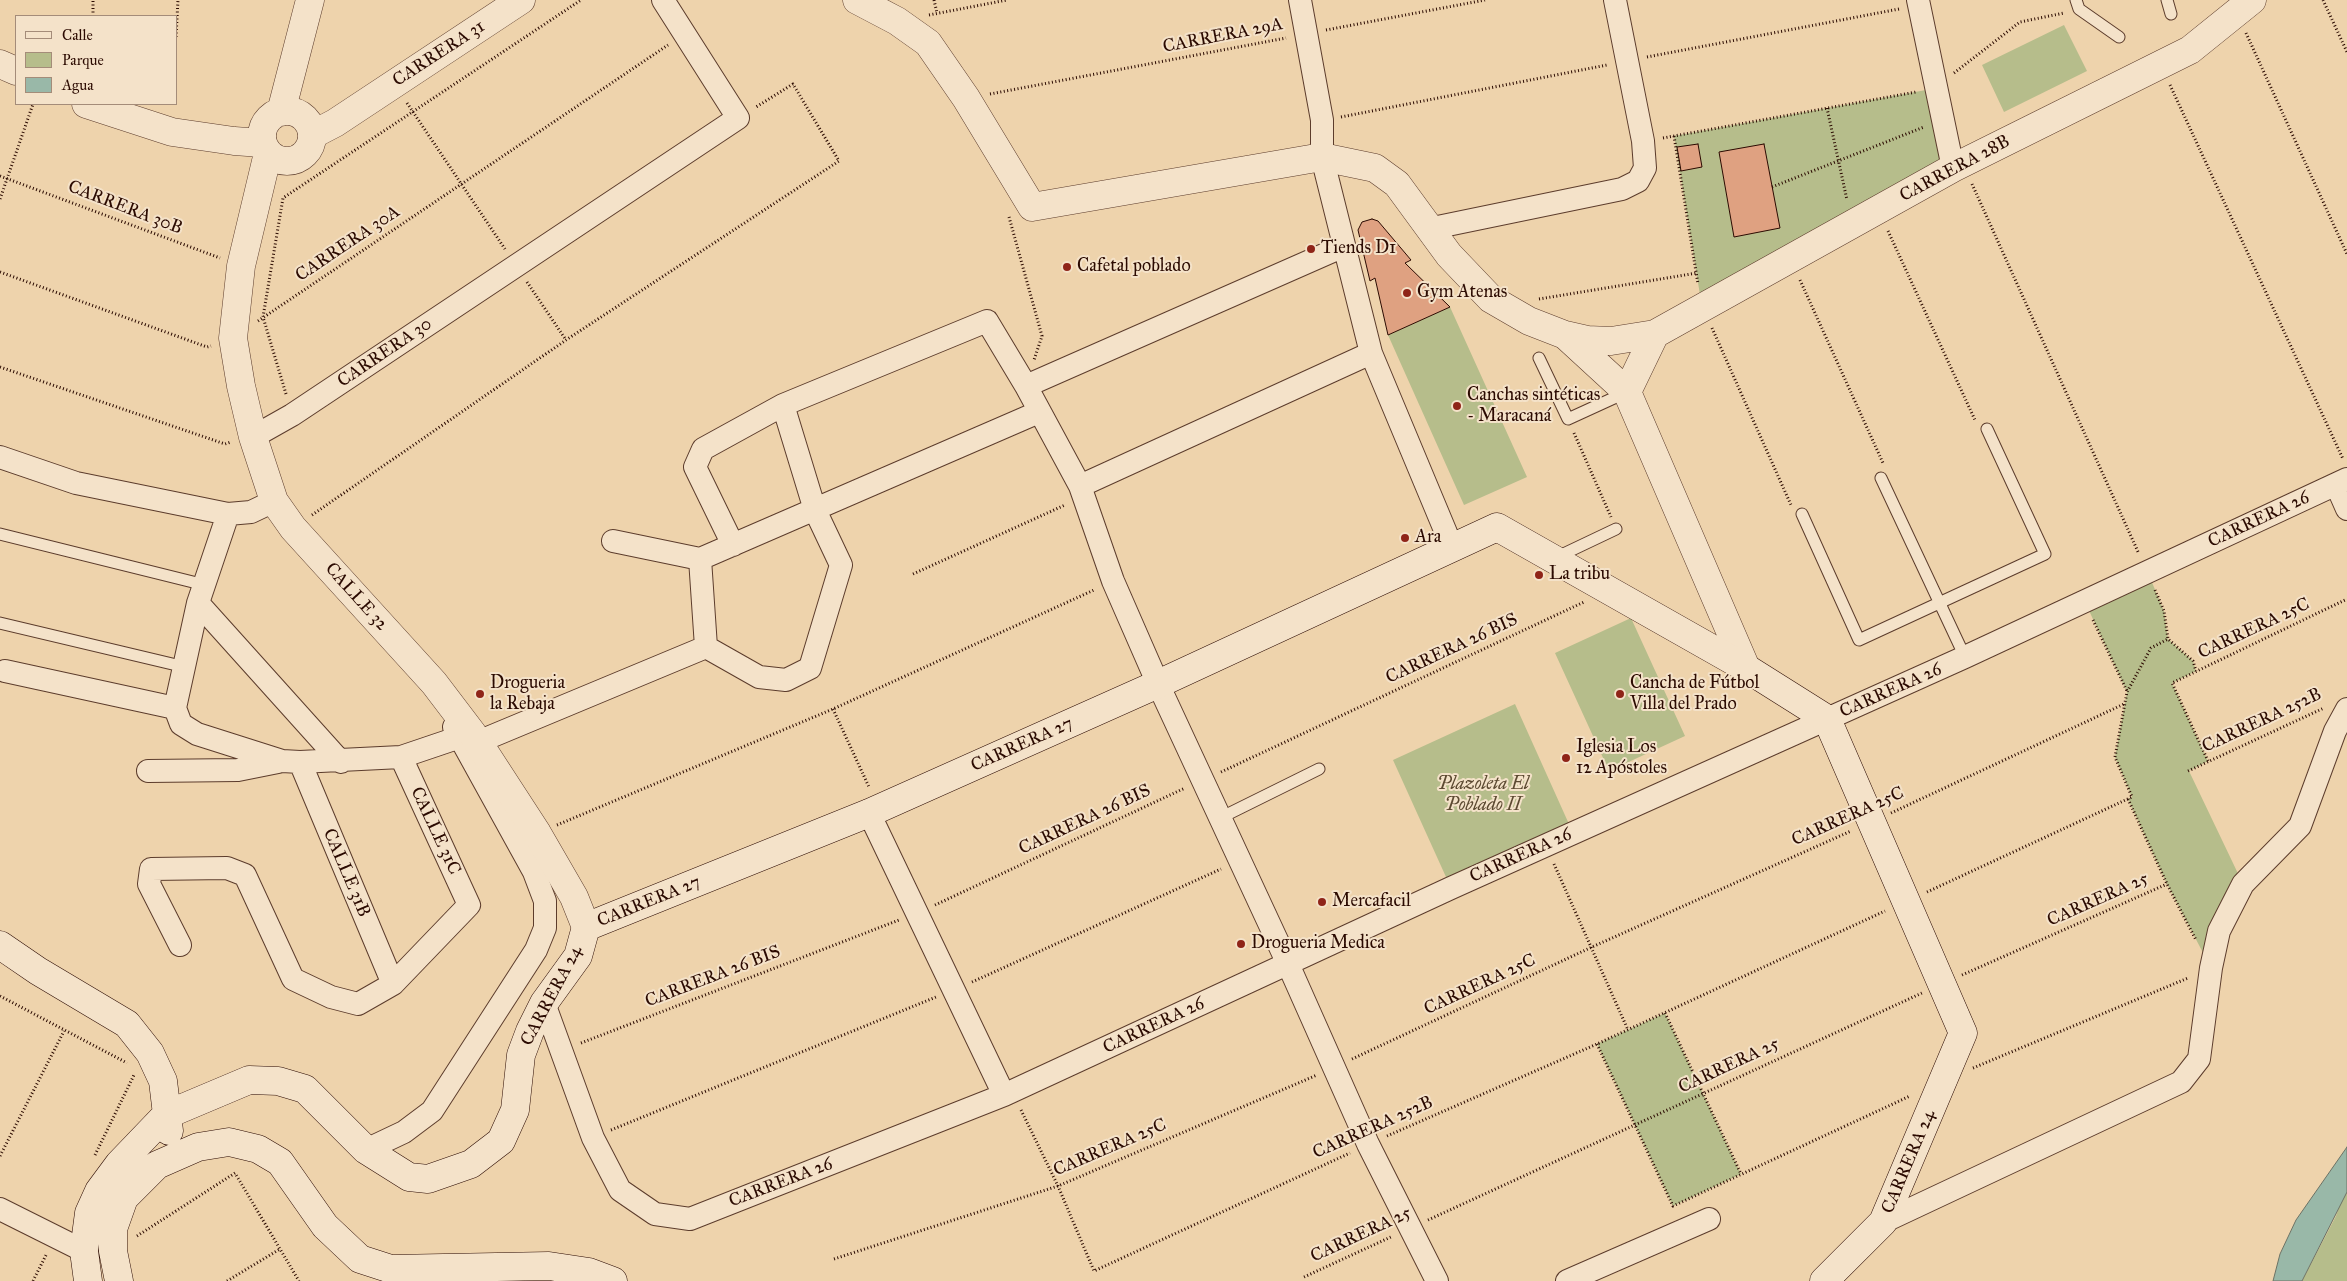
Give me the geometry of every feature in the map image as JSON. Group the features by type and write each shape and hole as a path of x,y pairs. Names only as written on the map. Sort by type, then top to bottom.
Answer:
{"main road":[{"path":"89,105 172,132 271,147 300,158 311,144 299,120 296,52 310,0"},
{"name":"CARRERA 31","path":"271,147 268,119 335,123 521,0"},
{"path":"857,0 897,21 928,44 966,98 1032,207 1322,157 1375,168 1397,184 1428,230 1491,299 1529,321 1565,335 1627,392 1746,668"},
{"name":"CARRERA 28B","path":"1565,335 1587,340 1611,341 1655,334 1958,165 2190,50 2244,6"},
{"path":"0,64 15,71"},
{"name":"CALLE 32","path":"271,147 241,266 233,338 241,386 253,436 274,501 293,528 434,683 537,833 574,897 586,927"},
{"path":"1627,392 1655,334"},
{"name":"CARRERA 27","path":"586,927 874,811 1158,684 1498,527 1553,559"},
{"path":"1553,559 1746,668 1827,719"},
{"name":"CARRERA 24","path":"1824,1281 1883,1222 1944,1080 1962,1033 1827,719"},
{"name":"CARRERA 24","path":"88,1281 84,1251 88,1213 99,1191 119,1164 166,1115 249,1080 278,1081 305,1089 366,1150 409,1177 428,1179 471,1164 501,1141 515,1110 521,1054 530,1031 544,1004 578,956 586,927"},
{"path":"0,946 38,972 127,1024 150,1053 163,1081 169,1129 168,1147 157,1165 124,1198 113,1229 113,1251 119,1281"},
{"path":"157,1165 198,1147 229,1142 258,1149 280,1162 325,1226 360,1259 391,1269 549,1266 589,1272 613,1281"}],"street":[{"path":"663,0 738,118"},
{"path":"1300,0 1322,120 1322,157 1371,353 1452,547"},
{"path":"1428,230 1622,189 1638,181 1645,168 1643,141 1615,0"},
{"path":"1918,0 1943,119 1958,165"},
{"name":"CARRERA 30","path":"253,436 292,415 738,118"},
{"path":"1026,386 1344,246"},
{"path":"733,546 695,466 703,448 783,405 987,321 1026,386 1082,491 1113,581 1158,684 1288,964 1368,1144 1437,1281"},
{"path":"1082,491 1371,353"},
{"path":"706,647 759,677 786,680 810,668 841,565 815,510 783,405"},
{"path":"613,541 700,559 1039,412"},
{"path":"0,457 76,483 228,514 251,512 274,501"},
{"path":"2343,477 2347,508"},
{"name":"CARRERA 26","path":"593,1138 620,1190 655,1214 690,1219 1008,1093 1546,845 2148,573 2343,477"},
{"path":"228,514 202,594 175,708 181,724 197,734 291,762"},
{"path":"700,559 706,647"},
{"path":"202,594 341,762"},
{"path":"148,771 238,770 291,762 341,762 401,758 470,738 706,647"},
{"path":"5,670 175,708"},
{"path":"1883,1222 2181,1082 2199,1060 2211,968 2219,931 2243,884 2300,826 2335,731 2338,707"},
{"path":"366,1150 404,1132 432,1111 536,950 545,928 545,901 534,872 470,738"},
{"name":"CALLE 31C","path":"393,984 469,905 401,758"},
{"name":"CALLE 31B","path":"291,762 393,984"},
{"path":"874,811 917,914 1008,1093"},
{"path":"180,945 148,884 151,869 227,868 245,874 293,978 331,997 358,1004 393,984"},
{"path":"544,1004 593,1138"},
{"path":"0,1209 84,1251"},
{"path":"1567,1281 1709,1219"}],"lane":[{"path":"2167,0 2171,14"},
{"path":"2078,5 2119,37"},
{"path":"1538,358 1568,419 1627,392"},
{"path":"1797,512 1859,640 2045,554 1988,429"},
{"path":"1881,478 1965,657"},
{"path":"1553,559 1616,529"},
{"path":"0,534 202,594"},
{"path":"0,623 185,667"},
{"path":"1220,818 1319,769"}],"path":[{"path":"93,0 93,15"},
{"path":"177,15 178,0"},
{"path":"292,415 263,317 283,198 581,0"},
{"path":"934,0 937,13"},
{"path":"897,21 1007,0"},
{"name":"CARRERA 29A","path":"966,98 1486,0"},
{"path":"2323,0 2347,52"},
{"path":"1797,512 1702,307 1674,136 1936,87 2020,22 2078,5"},
{"path":"2244,6 2347,254"},
{"name":"CARRERA 30A","path":"0,272 206,347 233,338 685,34"},
{"path":"2160,64 2343,477"},
{"path":"394,84 566,340"},
{"path":"293,528 566,340 839,161 793,84 738,118"},
{"path":"0,199 33,105"},
{"path":"1827,108 1852,224"},
{"path":"1772,187 1943,119"},
{"path":"1958,165 2148,573 2164,611 2168,639 2193,661 2196,671"},
{"name":"CARRERA 30B","path":"0,176 241,266"},
{"path":"1878,210 1976,423"},
{"path":"1007,212 1042,336 1026,386"},
{"path":"1790,258 1884,466"},
{"path":"1501,305 1697,273"},
{"path":"0,366 224,444 253,436"},
{"path":"1568,419 1616,529"},
{"path":"913,574 1082,491"},
{"path":"537,833 833,708 1113,581"},
{"name":"CARRERA 26 BIS","path":"562,1050 917,914 1610,591"},
{"name":"CARRERA 25C","path":"2208,761 2172,683 2347,599"},
{"path":"2085,602 2127,692"},
{"path":"2168,639 2151,648 2127,692 2115,757 2132,797 2128,799 2167,884 2211,968"},
{"name":"CARRERA 25C","path":"834,1259 1058,1186 1333,1068 1592,947 1871,822 2124,704"},
{"name":"CARRERA 252B","path":"2188,771 2338,707"},
{"path":"833,708 874,811"},
{"path":"1546,845 1628,1030"},
{"path":"593,1138 954,990 1240,860"},
{"name":"CARRERA 25","path":"1304,1277 1635,1124 2167,884"},
{"path":"0,996 129,1064"},
{"name":"CARRERA 252B","path":"1058,1186 1094,1271 1368,1144 1597,1044 1665,1012 1703,1094"},
{"path":"0,1156 64,1031"},
{"path":"1597,1044 1673,1206 1741,1174 1703,1094"},
{"path":"1008,1093 1058,1186"},
{"path":"113,1251 235,1174 299,1281"},
{"path":"227,1281 280,1249"}],"green space":[{"path":"2064,25 2087,71 2004,112 1982,65"},
{"path":"1937,88 1953,168 1702,307 1674,136"},
{"name":"Canchas sintéticas - Maracaná","path":"1450,307 1527,477 1464,505 1388,335"},
{"path":"2148,573 2164,611 2168,639 2193,661 2196,671 2172,683 2208,761 2189,771 2243,884 2211,968 2167,884 2128,799 2132,797 2115,757 2127,692 2085,602"},
{"name":"Cancha de Fútbol Villa del Prado","path":"1631,618 1685,736 1609,771 1555,653"},
{"name":"Plazoleta El Poblado II","path":"1515,704 1573,833 1451,888 1393,760"},
{"path":"1665,1013 1741,1174 1673,1206 1597,1044"},
{"path":"2347,1185 2347,1281 2302,1281 2336,1216"}],"water":[{"path":"2347,1147 2347,1192 2302,1281 2273,1281 2280,1254 2296,1220"}],"building":[{"path":"1698,144 1702,167 1681,171 1677,147"},
{"path":"1764,144 1780,228 1734,237 1719,152"},
{"name":"Gym Atenas","path":"1372,219 1378,221 1411,260 1405,263 1450,307 1388,335 1375,278 1370,281 1358,230 1362,222"}],"place":[{"name":"Tiends D1","path":"1311,249"},
{"name":"Cafetal poblado","path":"1067,267"},
{"name":"Gym Atenas","path":"1407,293"},
{"name":"Canchas sintéticas - Maracaná","path":"1457,406"},
{"name":"Ara","path":"1405,538"},
{"name":"La tribu","path":"1539,575"},
{"name":"Drogueria la Rebaja","path":"480,694"},
{"name":"Cancha de Fútbol Villa del Prado","path":"1620,694"},
{"name":"Iglesia Los 12 Apóstoles","path":"1566,758"},
{"name":"Mercafacil","path":"1322,902"},
{"name":"Drogueria Medica","path":"1241,944"}]}
